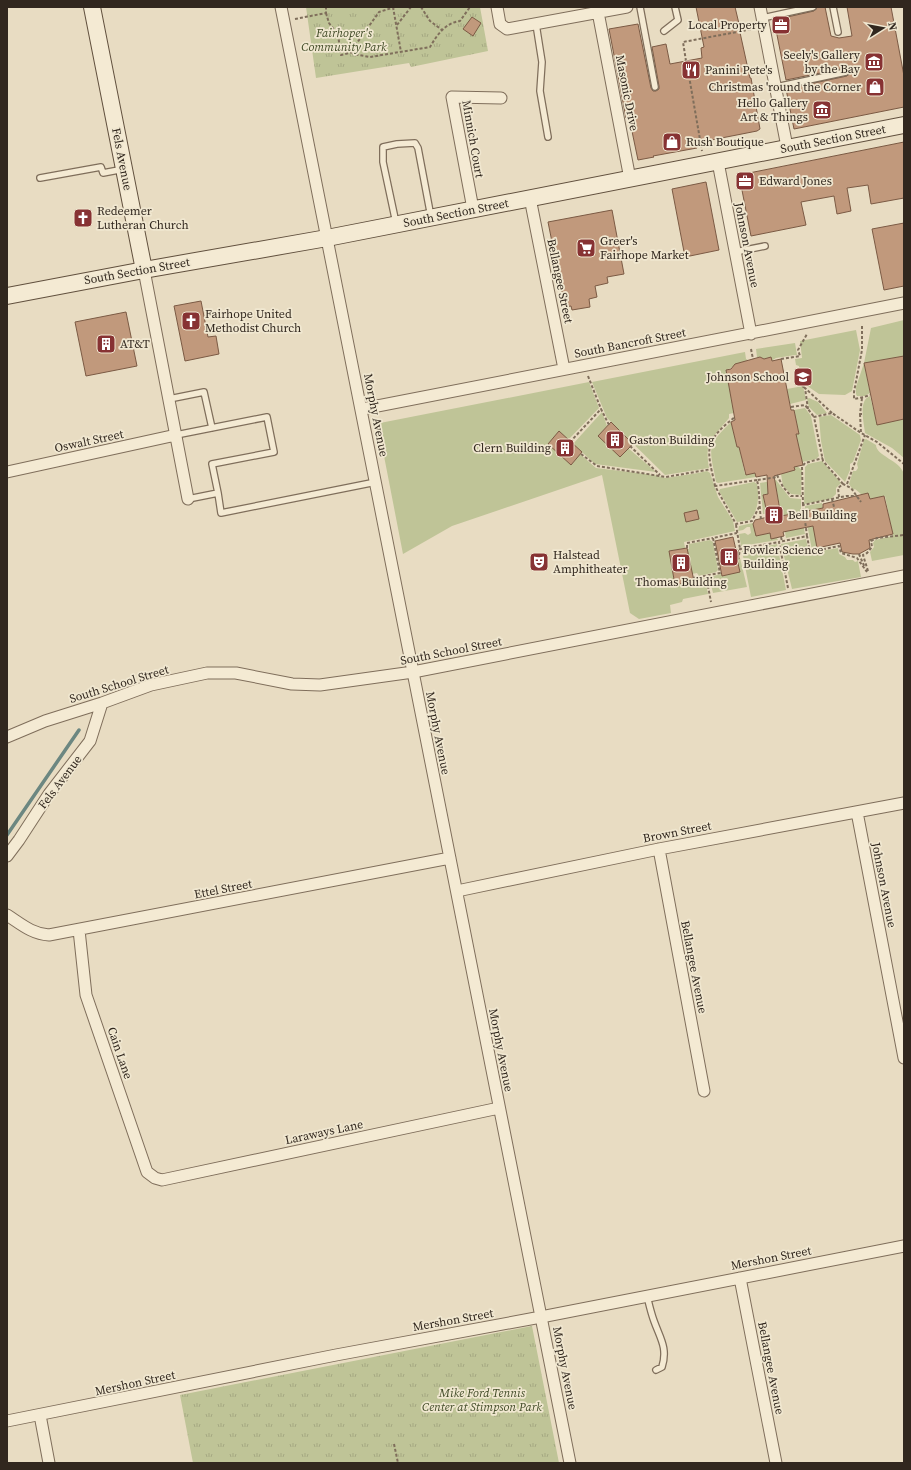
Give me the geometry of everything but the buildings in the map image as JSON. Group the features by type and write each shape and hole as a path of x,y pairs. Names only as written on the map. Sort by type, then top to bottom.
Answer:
{"street":[{"name":"Fels Avenue","path":"92,7 188,498"},
{"name":"Morphy Avenue","path":"281,7 570,1463"},
{"path":"497,7 500,24 507,29 627,7"},
{"name":"Masonic Drive","path":"598,12 630,179"},
{"path":"762,17 787,147"},
{"name":"Minnich Court","path":"472,209 452,97 501,98"},
{"name":"South Section Street","path":"7,296 327,238 904,125"},
{"name":"Johnson Avenue","path":"711,163 735,252 751,334"},
{"name":"Bellangee Street","path":"530,198 564,369"},
{"name":"South Bancroft Street","path":"362,409 904,303"},
{"name":"Oswalt Street","path":"7,472 176,435"},
{"name":"South School Street","path":"7,737 45,721 102,703 151,685 207,673 236,673 292,684 320,685 413,672 904,576"},
{"name":"Fels Avenue","path":"7,856 48,794 90,741 102,703"},
{"name":"Brown Street","path":"457,891 658,849 904,803"},
{"name":"Johnson Avenue","path":"857,812 904,1058"},
{"name":"Bellangee Avenue","path":"658,849 704,1091"},
{"name":"Ettel Street","path":"7,915 39,935 49,935 450,858"},
{"name":"Cain Lane","path":"78,930 86,995 147,1172 155,1178"},
{"name":"Laraways Lane","path":"155,1178 162,1180 499,1108"},
{"name":"Mershon Street","path":"7,1421 336,1355 541,1317 904,1246"},
{"name":"Bellangee Avenue","path":"740,1278 776,1463"},
{"path":"40,1415 50,1463"}],"lane":[{"path":"640,7 655,86"},
{"path":"664,31 678,20 675,7"},
{"path":"762,17 813,7"},
{"path":"833,7 838,32"},
{"path":"536,24 542,62 540,91 548,137"},
{"path":"776,87 846,72"},
{"path":"396,224 383,162 383,147 397,144 415,144 418,148 431,217"},
{"path":"40,178 102,167 103,173 124,169"},
{"path":"735,252 765,246"},
{"path":"169,399 204,392 212,428"},
{"path":"176,435 267,417 274,452 212,464 222,513 376,482"},
{"path":"188,498 218,493"},
{"path":"647,1296 654,1322 664,1345 664,1359 662,1367 656,1370"}],"path":[{"path":"326,7 329,24 338,35 341,55 353,52 353,54 370,57 430,47 442,30 451,23 460,21 470,7"},
{"path":"353,52 352,50 379,12 394,7 401,52"},
{"path":"397,26 411,7"},
{"path":"421,7 430,21 442,30"},
{"path":"284,21 326,13"},
{"path":"686,61 683,42 762,17"},
{"path":"689,76 711,163"},
{"path":"862,326 862,350 854,399 870,395"},
{"path":"781,359 800,356 798,350 807,334"},
{"path":"751,349 753,359"},
{"path":"586,372 601,409 609,424"},
{"path":"798,383 832,413 877,442 904,464"},
{"path":"805,388 808,409"},
{"path":"861,433 862,398"},
{"path":"791,407 804,405 814,417 823,461 843,484"},
{"path":"570,442 601,409"},
{"path":"814,417 832,413"},
{"path":"734,417 724,426 711,443 710,460 716,486 736,524 740,549 739,555"},
{"path":"846,484 865,435"},
{"path":"630,446 661,476"},
{"path":"581,454 597,466 666,477 712,469"},
{"path":"822,458 805,463 802,467 802,496 810,552 839,546 841,553 857,558 869,576"},
{"path":"716,486 778,476 783,487 791,496 802,496"},
{"path":"757,480 760,494 759,507 761,519"},
{"path":"839,498 838,488 843,484 846,484 861,502"},
{"path":"803,505 857,496"},
{"path":"832,499 834,507"},
{"path":"736,524 752,521 759,507"},
{"path":"687,548 687,543 737,533"},
{"path":"869,576 863,556 872,547 871,541 877,538 904,535"},
{"path":"740,549 807,536"},
{"path":"781,537 780,542 789,589"},
{"path":"693,578 720,573 713,538"},
{"path":"858,554 869,576"},
{"path":"706,576 712,604"},
{"path":"394,1444 398,1463"}],"green space":[{"name":"Fairhoper's Community Park","path":"306,7 480,7 488,51 411,67 409,63 316,78"},
{"path":"904,320 904,356 864,363 871,328"},
{"path":"856,330 860,350 852,391 845,395 819,394 800,381 799,366 796,365 795,359 802,358 800,341"},
{"path":"795,343 797,355 776,358 771,361 771,357 764,359 757,357 756,349"},
{"path":"745,352 746,359 748,360 726,370 734,413 729,414 729,418 711,440 708,452 709,468 665,475 607,418 592,382"},
{"path":"864,363 870,393 865,396 857,396 856,387"},
{"path":"589,382 599,408 568,440 559,431 548,444 571,465 580,454 596,468 654,475 666,478 707,471 710,473 718,497 733,521 735,531 684,542 685,548 669,551 675,585 705,578 708,594 683,599 682,602 670,605 671,613 639,619 630,613 602,475 452,526 403,554 378,425 380,423"},
{"path":"803,386 806,400 790,404 787,389"},
{"path":"870,396 877,424 904,419 904,458 892,448 865,433 863,407 866,398"},
{"path":"809,398 818,402 827,413 817,415 809,407 807,399"},
{"path":"805,408 811,416 819,456 816,459 802,462 796,434 799,434 794,410"},
{"path":"602,412 607,426 598,436 620,457 628,448 656,472 595,464 573,444"},
{"path":"831,415 860,435 861,440 853,462 850,464 850,470 845,482 825,461 821,441 819,417"},
{"path":"731,422 737,447 739,447 745,474 755,473 756,477 718,483 716,482 711,455 713,443"},
{"path":"866,439 876,445 880,452 898,465 904,474 904,555 872,561 870,552 874,547 873,543 875,540 893,536 885,496 870,499 868,494 861,494 855,489 853,490 849,484 853,471 856,471 858,468 857,464 864,440"},
{"path":"822,461 841,483 836,488 836,494 831,499 804,504 805,467 808,464"},
{"path":"794,466 797,466 802,470 801,495 791,494 783,486 781,474 794,470"},
{"path":"776,480 790,498 801,499 801,513 805,534 786,538 785,532 798,529 795,513 780,516 781,512 777,492 763,495 767,514 763,514 760,483"},
{"path":"754,482 757,484 758,502 753,516 750,520 737,522 719,491 720,489"},
{"path":"822,503 823,508 809,511 821,549 812,550 805,514 805,506"},
{"path":"753,523 756,536 770,533 778,540 741,546 739,534 745,533 748,535 751,533 750,527 738,531 739,526"},
{"path":"806,539 809,553 838,548 839,554 847,560 853,560 855,562 858,561 861,577 792,589 781,544"},
{"path":"710,540 713,542 718,570 716,572 699,576 697,573 692,574 687,549 689,549 689,544"},
{"path":"777,544 786,590 751,597 742,551"},
{"path":"740,558 747,587 713,593 709,577 721,574 722,576 740,571 737,559"},
{"name":"Mike Ford Tennis Center at Stimpson Park","path":"532,1326 559,1463 193,1463 180,1395"}],"waterway":[{"path":"7,835 79,730"}],"place":[{"name":"Local Property","path":"781,25"},
{"name":"Seely's Gallery by the Bay","path":"874,62"},
{"name":"Panini Pete's","path":"691,70"},
{"name":"Christmas 'round the Corner","path":"875,87"},
{"name":"Hello Gallery Art & Things","path":"822,110"},
{"name":"Rush Boutique","path":"672,142"},
{"name":"Edward Jones","path":"745,181"},
{"name":"Redeemer Lutheran Church","path":"83,218"},
{"name":"Greer's Fairhope Market","path":"586,248"},
{"name":"Fairhope United Methodist Church","path":"191,321"},
{"name":"AT&T","path":"106,344"},
{"name":"Johnson School","path":"803,377"},
{"name":"Gaston Building","path":"615,440"},
{"name":"Clern Building","path":"565,448"},
{"name":"Bell Building","path":"774,515"},
{"name":"Fowler Science Building","path":"729,557"},
{"name":"Halstead Amphitheater","path":"539,562"},
{"name":"Thomas Building","path":"681,563"}]}
